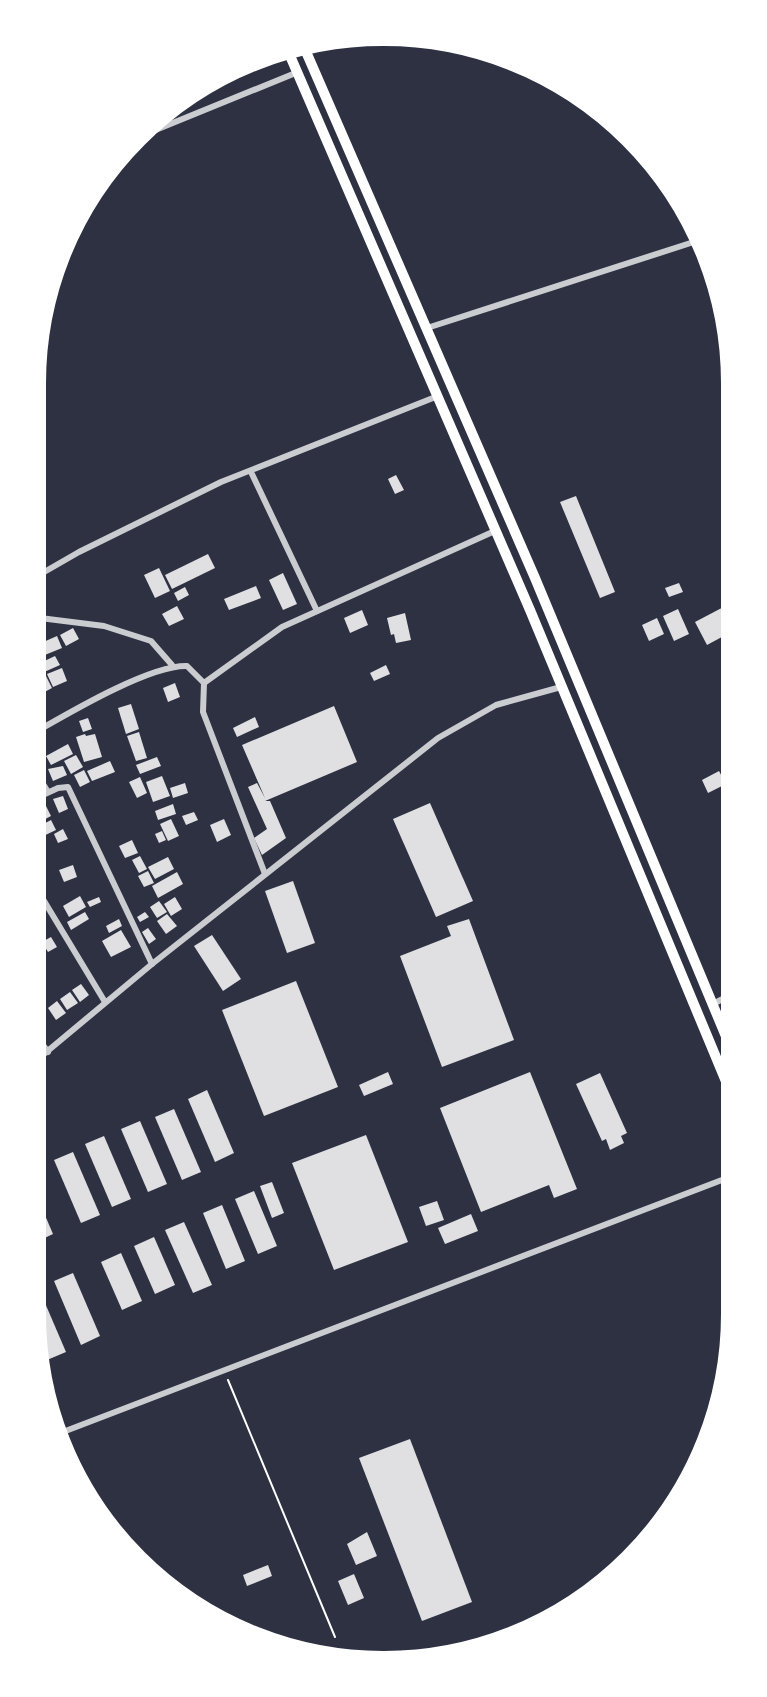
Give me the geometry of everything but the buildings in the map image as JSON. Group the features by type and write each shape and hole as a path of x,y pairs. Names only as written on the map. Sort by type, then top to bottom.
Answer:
{"main road":[{"path":"306,52 427,328 725,1033"},
{"path":"290,55 497,530 725,1079"}],"street":[{"path":"154,131 298,72"},
{"path":"427,328 694,242"},
{"path":"42,573 79,552 221,482 438,396"},
{"path":"251,472 316,611"},
{"path":"204,683 282,627 497,530"},
{"path":"42,618 104,626 151,641 172,665"},
{"path":"42,729 102,696 172,665 187,666 204,683 203,712 265,874"},
{"path":"42,1056 152,964 438,738 496,705 561,687"},
{"path":"42,782 48,792"},
{"path":"42,795 68,787 73,794 152,964"},
{"path":"42,897 105,1002"},
{"path":"713,1004 725,998"},
{"path":"42,1044 48,1052"},
{"path":"63,1432 725,1179"}],"path":[{"path":"224,1369 335,1637"}]}
